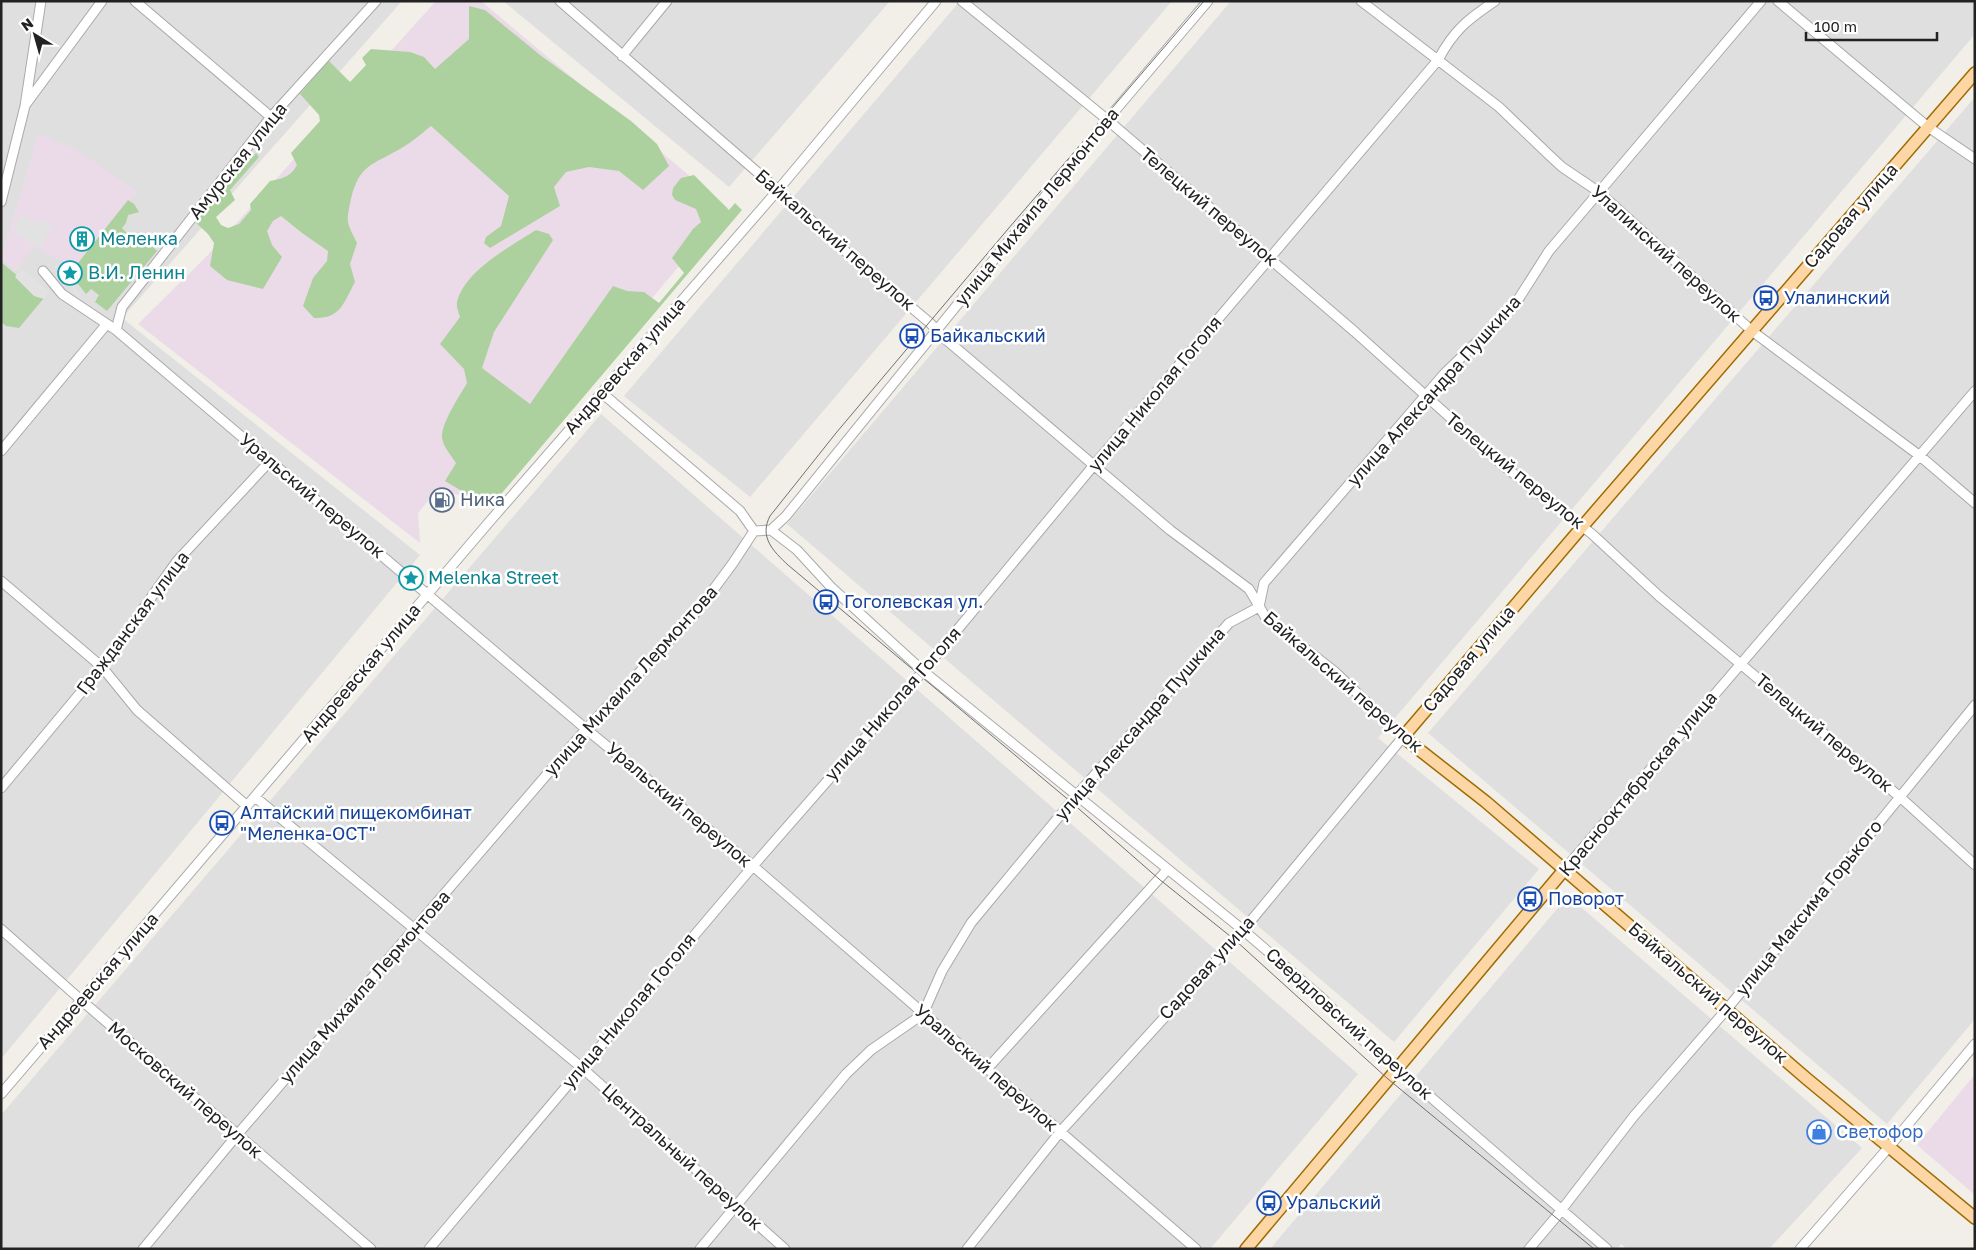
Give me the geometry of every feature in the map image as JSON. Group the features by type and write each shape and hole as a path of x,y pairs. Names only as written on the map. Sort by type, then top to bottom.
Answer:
{"main road":[{"name":"Садовая улица","path":"1403,737 1582,526 1975,73"},
{"name":"Байкальский переулок","path":"1403,737 1486,802 1889,1147 1975,1218"},
{"name":"Краснооктябрьская улица","path":"1246,1249 1564,870"}],"street":[{"path":"1,202 25,106 41,1"},
{"path":"25,106 102,1"},
{"path":"135,1 271,117"},
{"name":"Амурская улица","path":"116,330 118,314 122,307 271,117 376,1"},
{"name":"Байкальский переулок","path":"560,1 778,190 855,260 937,329 943,337 1170,530 1249,589 1266,618 1334,671 1403,737"},
{"path":"622,56 667,1"},
{"name":"Андреевская улица","path":"1,1094 428,594 778,190 936,1"},
{"name":"Телецкий переулок","path":"962,1 1107,120 1270,259 1505,467 1582,526 1659,596 1900,797 1975,865"},
{"name":"улица Михаила Лермонтова","path":"771,530 786,516 1107,120 1208,1"},
{"name":"Улалинский переулок","path":"1361,1 1499,107 1562,167 1599,192 1752,331 1920,456 1975,503"},
{"name":"улица Николая Гоголя","path":"429,1249 581,1067 923,671 1094,465 1438,60 1447,43 1458,30 1495,1"},
{"name":"улица Александра Пушкина","path":"923,1014 942,971 972,923 1076,796 1229,623 1259,607 1264,583 1444,374 1514,306 1549,251 1761,1"},
{"path":"1778,1 1928,127 1975,159"},
{"name":"Уральский переулок","path":"43,270 62,294 116,330 586,729 753,866 1196,1249"},
{"path":"1,451 106,325"},
{"name":"Краснооктябрьская улица","path":"1564,870 1975,391"},
{"path":"602,393 740,511 754,531 771,530"},
{"name":"Гражданская улица","path":"1,788 102,668 177,561 270,461"},
{"name":"Свердловский переулок","path":"771,530 797,550 831,587 923,671 1243,930 1323,999 1359,1036 1607,1249"},
{"name":"улица Михаила Лермонтова","path":"144,1249 237,1135 586,729 698,609 733,563 754,531"},
{"path":"1,581 102,668 137,710 247,806"},
{"name":"улица Максима Горького","path":"1529,1249 1562,1210 1634,1116 1727,1009 1975,705"},
{"name":"Садовая улица","path":"967,1249 1060,1132 1243,930 1403,737"},
{"name":"Центральный переулок","path":"255,797 581,1067 785,1249"},
{"path":"987,1069 1167,870"},
{"name":"Московский переулок","path":"1,929 371,1249"},
{"path":"700,1249 857,1062 923,1014"},
{"path":"1800,1249 1975,1044"}],"shaded area":[{"path":"1,1 402,1 122,318 420,555 1,1059"},
{"path":"436,1 481,1 728,208 482,500 437,490 418,513 420,543 138,324 205,258"},
{"path":"503,1 890,1 729,187"},
{"path":"960,1 1172,1 750,497 624,396"},
{"path":"1231,1 1975,1 1975,34 1378,738 1539,869 1394,1042 787,524"},
{"path":"1975,97 1975,1019 1887,1124 1428,733"},
{"name":"Меленка","path":"38,134 77,150 137,192 78,269 33,247 16,271 1,260"},
{"path":"21,215 36,223 40,219 52,224 41,248 14,232"},
{"path":"57,263 81,295 79,300 54,267"},
{"path":"21,269 50,292 44,299 34,296 15,277"},
{"path":"601,414 1358,1074 1210,1249 1,1249 1,1115"},
{"path":"1568,896 1862,1148 1769,1249 1627,1249 1621,1244 1617,1249 1270,1249"},
{"path":"1975,1074 1975,1195 1917,1145"}],"green space":[{"path":"469,6 485,10 540,55 631,121 657,144 669,166 643,190 619,171 589,167 566,172 554,187 560,206 490,248 484,243 486,237 501,226 509,196 431,126 408,144 368,167 358,179 351,199 348,218 349,226 357,243 350,264 355,282 340,308 330,316 314,318 303,306 313,278 327,261 328,251 281,216 273,221 267,231 272,245 282,257 263,289 227,280 210,266 214,243 208,234 194,221 256,153 259,157 230,190 235,200 216,217 221,225 228,228 239,224 251,210 250,204 270,181 279,179 292,172 297,165 291,153 320,121 319,115 300,94 328,60 350,82 366,65 362,58 371,49 410,52 424,57 435,69 469,39"},
{"path":"694,175 729,210 735,203 742,210 491,506 480,502 445,481 456,463 443,443 443,430 452,409 467,383 464,369 440,344 460,317 457,302 469,280 490,260 536,230 549,234 553,240 494,332 482,368 530,404 613,286 627,291 644,292 659,303 684,273 672,258 693,229 701,222 696,209 675,200 672,195 673,188 681,178"},
{"path":"128,200 134,204 139,212 128,215 126,223 122,228 141,247 149,243 157,251 107,311 95,302 99,295 91,289 86,294 64,266 67,262 74,268"},
{"path":"1,262 44,298 19,328 6,326 1,322"}],"tram line":[{"path":"1204,1 836,433 770,516 767,524 767,537 773,549 788,565 1071,802 1159,879 1235,940 1388,1079 1594,1249"}],"place":[{"name":"Меленка","path":"82,239"},
{"name":"В.И. Ленин","path":"70,273"},
{"name":"Улалинский","path":"1766,298"},
{"name":"Байкальский","path":"912,336"},
{"name":"Ника","path":"442,500"},
{"name":"Melenka Street","path":"411,578"},
{"name":"Гоголевская ул.","path":"826,602"},
{"name":"Алтайский пищекомбинат \"Меленка-ОСТ\"","path":"222,823"},
{"name":"Поворот","path":"1530,899"},
{"name":"Светофор","path":"1819,1132"},
{"name":"Уральский","path":"1269,1203"}]}
